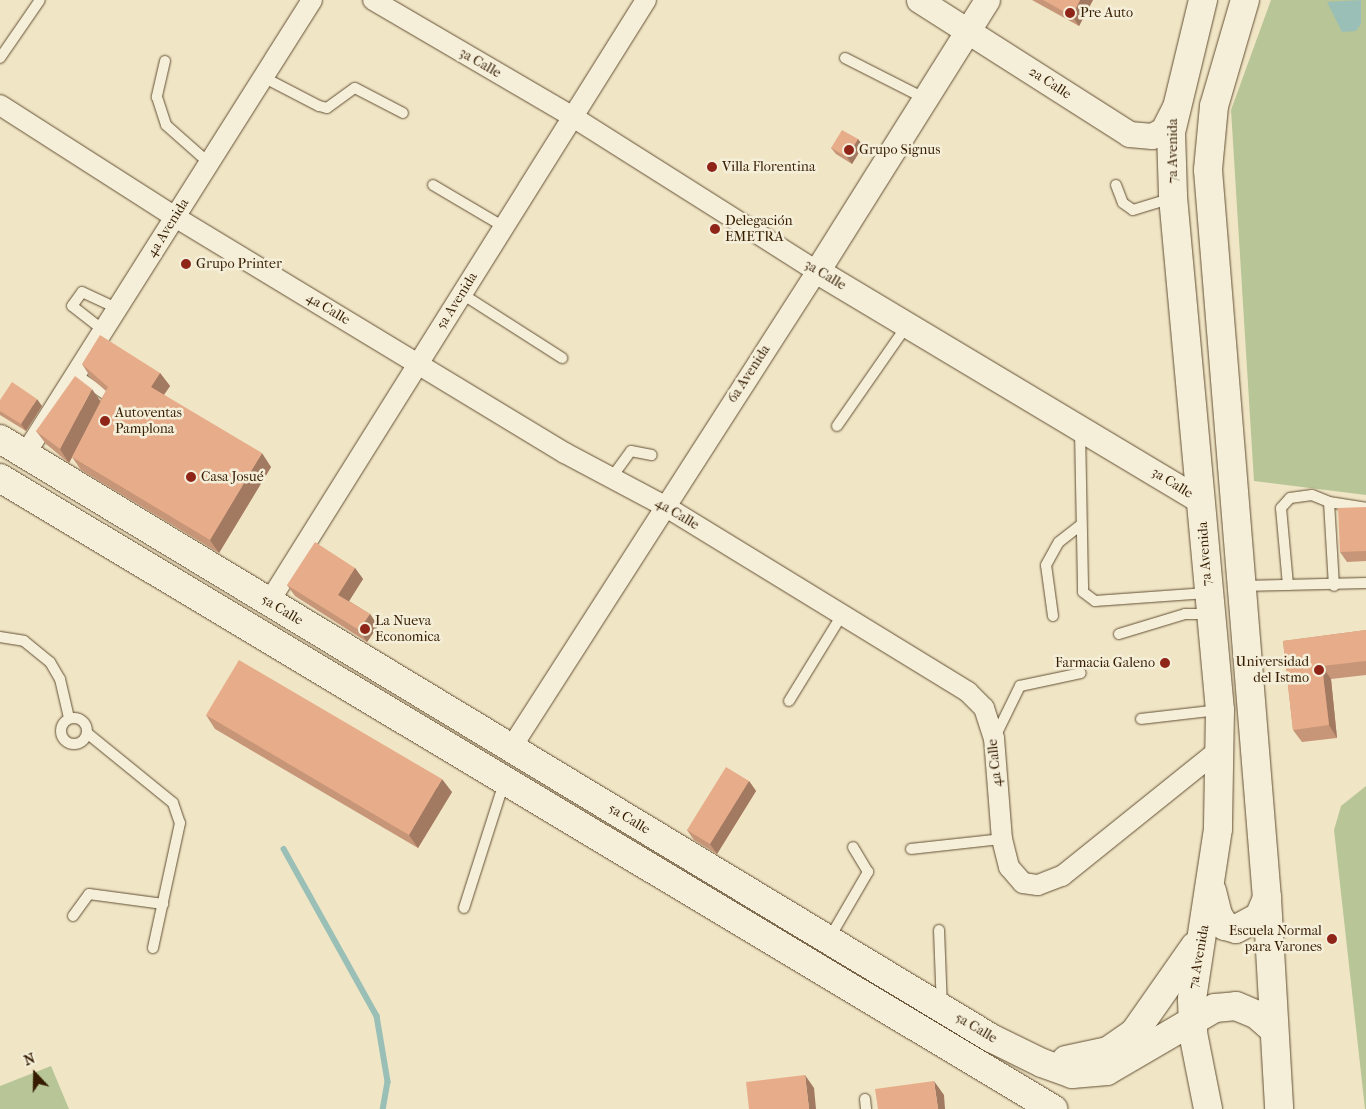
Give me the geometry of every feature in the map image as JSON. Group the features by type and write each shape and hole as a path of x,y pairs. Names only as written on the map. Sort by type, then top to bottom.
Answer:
{"main road":[{"name":"7a Avenida","path":"1203,0 1174,108 1173,197 1220,710 1221,748 1210,885 1192,1019 1208,1109"},
{"path":"1245,0 1214,106 1208,170 1266,898 1271,1027 1279,1109"},
{"name":"5a Calle","path":"0,439 24,456 72,474 269,602 942,1008 1042,1063 1072,1074 1108,1072 1137,1058 1192,1019 1215,1008 1236,1006 1257,1015 1271,1027"},
{"path":"0,478 504,783 1052,1109"},
{"path":"1210,885 1225,926 1248,926 1258,917 1266,898"},
{"path":"1042,1063 1108,1051 1134,1033 1170,987 1204,932"}],"street":[{"name":"4a Avenida","path":"24,456 312,0"},
{"name":"3a Calle","path":"373,0 573,117 816,271 909,323 1202,501"},
{"name":"5a Avenida","path":"269,602 646,0"},
{"name":"2a Calle","path":"919,0 1129,134 1152,136 1163,130 1174,108"},
{"name":"6a Avenida","path":"511,748 663,505 816,271 987,0"},
{"name":"4a Calle","path":"0,105 174,217 612,477 663,505 968,692 984,708 994,738 1002,839 1009,867 1024,882 1038,885 1062,876 1221,748"}],"lane":[{"path":"0,58 40,0"},
{"path":"845,58 925,99"},
{"path":"165,61 158,97 166,125 208,163"},
{"path":"263,77 319,106 327,108 355,88 403,113"},
{"path":"433,185 504,227"},
{"path":"1116,185 1123,204 1133,210 1173,197"},
{"path":"103,330 72,306 82,292 117,308"},
{"path":"462,294 562,358"},
{"path":"837,426 909,323"},
{"path":"75,374 108,396 105,413"},
{"path":"1080,426 1083,592 1088,598 1095,601 1209,604"},
{"path":"612,477 631,452 652,455"},
{"path":"1288,585 1281,508 1290,498 1312,495 1329,502 1366,508"},
{"path":"1329,502 1334,586"},
{"path":"1053,616 1046,564 1059,542 1081,525"},
{"path":"1241,586 1334,586 1366,583"},
{"path":"1119,634 1185,614 1209,604"},
{"path":"789,701 842,616"},
{"path":"0,637 24,641 50,662 60,679 69,718"},
{"path":"994,738 1020,686 1081,673"},
{"path":"1141,719 1220,710"},
{"path":"69,718 60,729 65,741 79,743 87,733"},
{"path":"69,718 82,720 87,733 172,803 180,823 153,948"},
{"path":"464,908 504,783"},
{"path":"911,849 1002,839"},
{"path":"829,940 868,872 853,847"},
{"path":"73,916 89,894 163,904"},
{"path":"939,930 942,1008"}],"green space":[{"path":"1271,0 1366,0 1366,495 1254,481 1231,110"},
{"path":"1366,786 1365,1109 1334,830 1341,806"},
{"path":"51,1066 69,1109 0,1109 0,1086"}],"water":[{"path":"1361,0 1361,24 1356,31 1342,32 1327,2"}],"building":[{"path":"1043,0 1080,0 1072,16"},
{"path":"842,130 858,139 847,157 831,148"},
{"path":"100,335 160,373 151,387 262,453 210,540 72,457 108,387 82,364"},
{"path":"75,376 92,389 60,449 36,431"},
{"path":"12,382 37,399 21,424 0,411 0,400"},
{"path":"1366,507 1366,551 1340,552 1338,508"},
{"path":"315,542 355,568 338,595 370,614 359,630 287,585"},
{"path":"1366,630 1366,661 1322,666 1329,725 1293,730 1283,641"},
{"path":"239,660 442,779 409,835 206,715"},
{"path":"726,767 749,781 710,844 687,830"},
{"path":"805,1075 809,1109 749,1109 746,1082"},
{"path":"934,1081 938,1109 878,1109 875,1089"}],"waterway":[{"path":"284,849 377,1016 388,1082 383,1109"}],"place":[{"name":"Pre Auto","path":"1070,13"},
{"name":"Grupo Signus","path":"849,150"},
{"name":"Villa Florentina","path":"712,167"},
{"name":"Delegación EMETRA","path":"715,229"},
{"name":"Grupo Printer","path":"186,264"},
{"name":"Autoventas Pamplona","path":"105,421"},
{"name":"Casa Josué","path":"191,477"},
{"name":"La Nueva Economica","path":"365,629"},
{"name":"Farmacia Galeno","path":"1165,663"},
{"name":"Universidad del Istmo","path":"1319,670"},
{"name":"Escuela Normal para Varones","path":"1332,939"}]}
